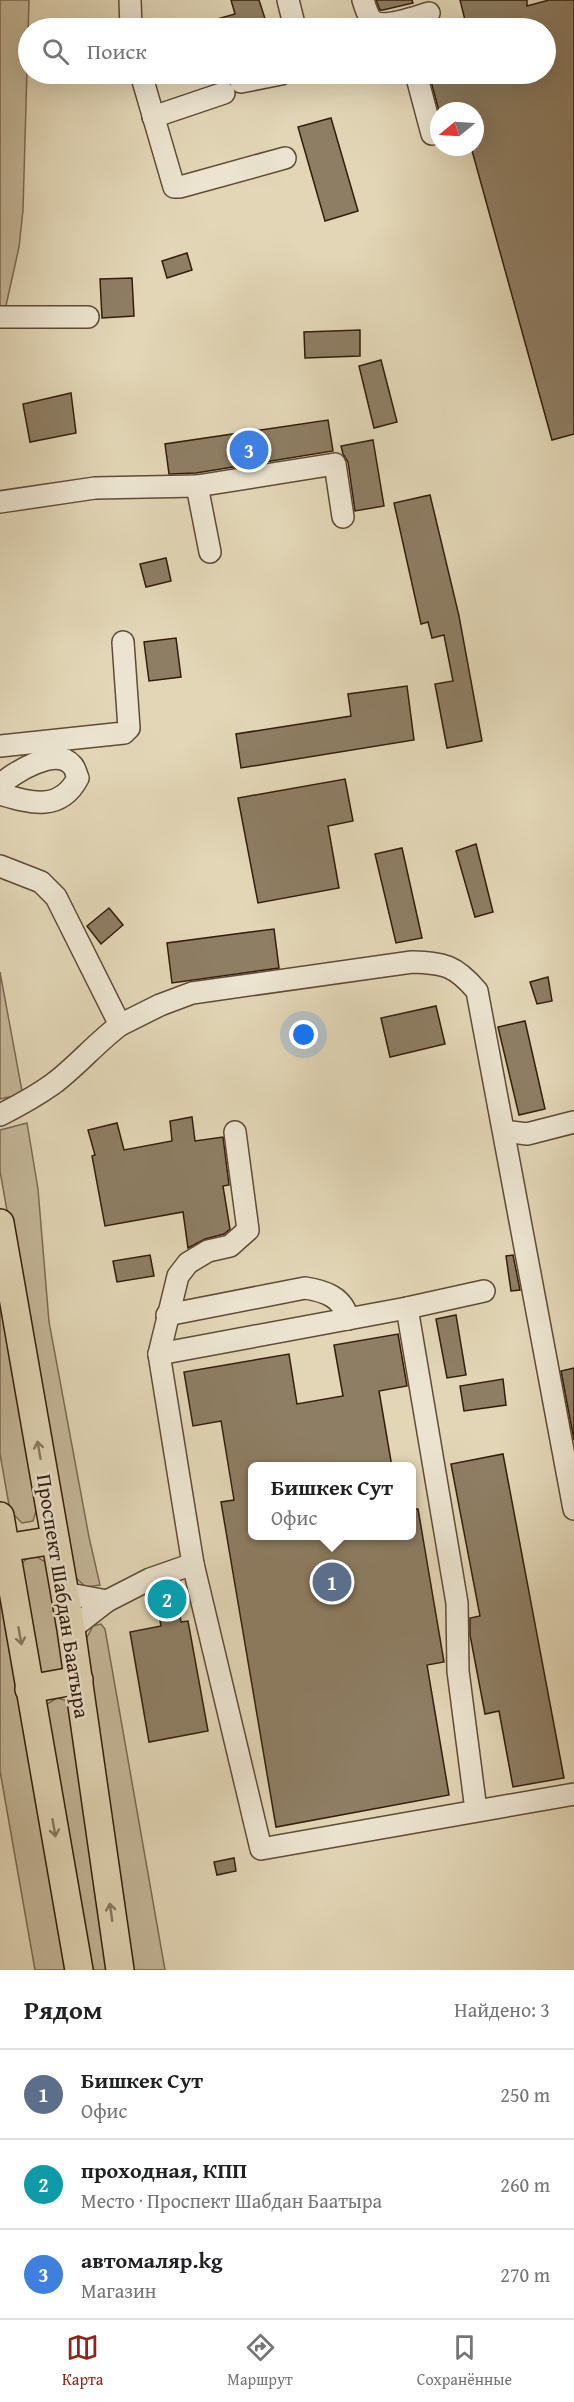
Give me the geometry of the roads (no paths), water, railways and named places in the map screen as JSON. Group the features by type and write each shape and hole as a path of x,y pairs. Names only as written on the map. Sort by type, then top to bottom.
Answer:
{"main road":[{"name":"Проспект Шабдан Баатыра","path":"0,1223 71,1629 120,1970"},
{"path":"0,1516 79,1970"},
{"path":"5,1548 55,1540"},
{"path":"29,1689 79,1680"}],"lane":[{"path":"130,0 131,18"},
{"path":"288,0 292,18"},
{"path":"363,0 371,18"},
{"path":"418,18 429,13"},
{"path":"144,84 174,187 285,158"},
{"path":"153,117 247,84"},
{"path":"419,84 430,126"},
{"path":"0,317 88,317"},
{"path":"0,502 96,488 197,486 335,464 343,517"},
{"path":"197,486 210,552"},
{"path":"0,746 124,733 129,728 123,642"},
{"path":"0,785 30,764 53,759 64,760 73,765 78,778 71,791 61,798 44,803 27,802 0,794"},
{"path":"0,866 41,882 56,897 120,1025"},
{"path":"0,1115 28,1101 53,1084 120,1025 192,993 412,962 441,963 455,969 477,990 574,1509"},
{"path":"504,1131 527,1134 574,1122"},
{"path":"235,1132 248,1230 230,1246 208,1251 189,1263 178,1276 159,1354 193,1564 261,1849 574,1794"},
{"path":"168,1315 305,1288 321,1290 336,1298 345,1308 348,1319"},
{"path":"159,1354 407,1308 484,1291"},
{"path":"407,1308 457,1603 458,1671 476,1810"},
{"path":"71,1629 107,1601 150,1578 193,1564"},
{"path":"64,1593 107,1601"}],"place":[{"name":"автомаляр.kg","path":"249,450"},
{"name":"Бишкек Сут","path":"332,1582"},
{"name":"проходная, КПП","path":"167,1599"}]}
